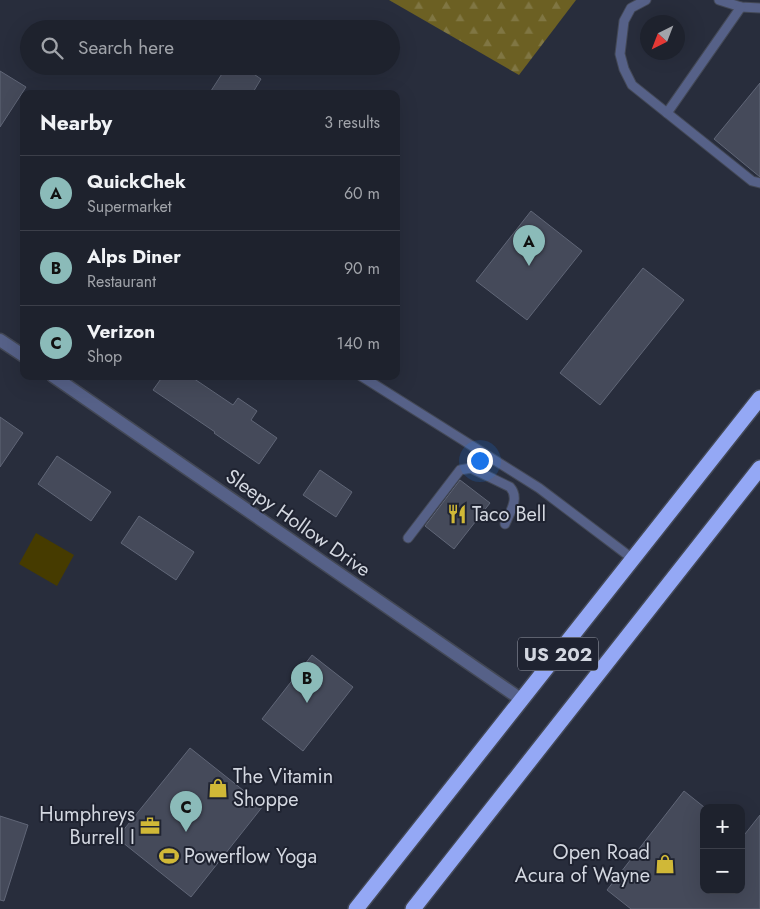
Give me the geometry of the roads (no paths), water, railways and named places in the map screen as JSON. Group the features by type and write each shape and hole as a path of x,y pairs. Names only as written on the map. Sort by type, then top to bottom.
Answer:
{"highway":[{"name":"US 202","path":"356,909 760,398"},
{"name":"US 202","path":"414,909 760,468"}],"street":[{"path":"0,340 20,353"},
{"name":"Sleepy Hollow Drive","path":"59,380 522,700"}],"lane":[{"path":"646,0 631,8 624,21 620,54 624,69 632,85 752,181 760,182"},
{"path":"719,0 740,7 760,8"},
{"path":"666,114 740,7"},
{"path":"367,380 539,488 633,559"},
{"path":"408,538 460,470 465,468 471,468 510,487 515,493 516,498 505,524"}],"place":[{"name":"QuickChek","path":"529,266"},
{"name":"Taco Bell","path":"457,514"},
{"name":"Alps Diner","path":"307,703"},
{"name":"The Vitamin Shoppe","path":"218,788"},
{"name":"Humphreys Burrell I","path":"150,826"},
{"name":"Verizon","path":"186,832"},
{"name":"Powerflow Yoga","path":"169,856"},
{"name":"Open Road Acura of Wayne","path":"665,864"}]}
